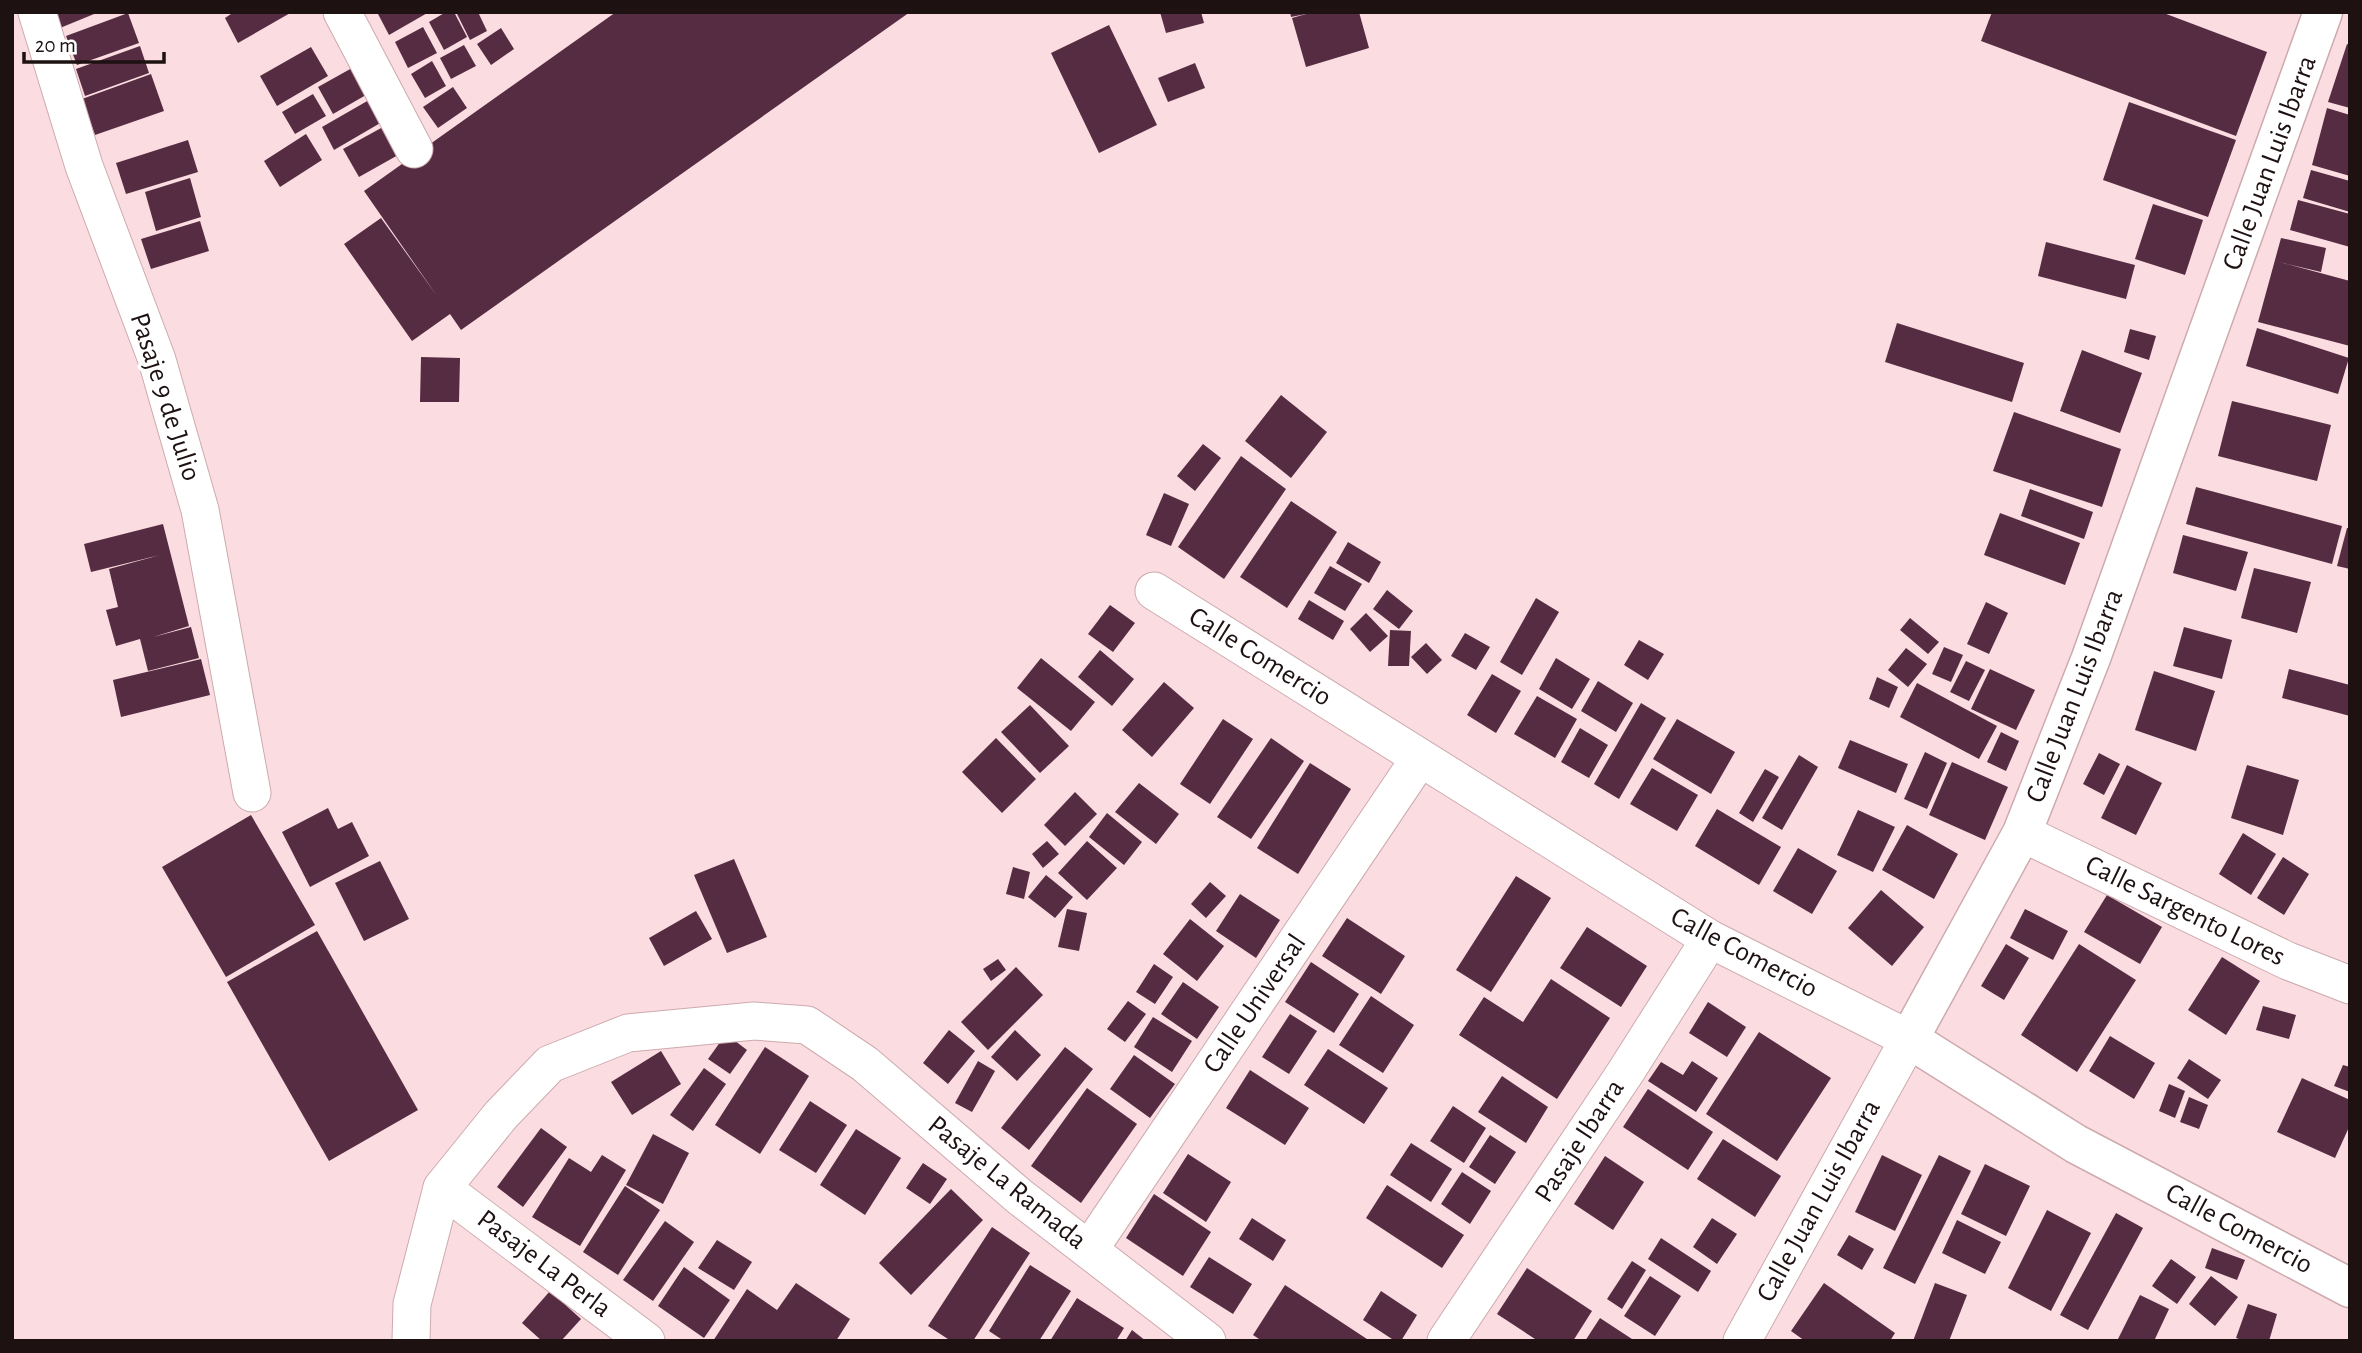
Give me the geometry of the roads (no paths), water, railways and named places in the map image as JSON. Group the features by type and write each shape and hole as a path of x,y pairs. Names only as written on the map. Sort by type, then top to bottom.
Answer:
{"street":[{"name":"Pasaje 9 de Julio","path":"37,12 84,166 157,360 200,510 252,793"},
{"path":"342,12 414,149"},
{"name":"Calle Juan Luis Ibarra","path":"1742,1341 2022,833 2096,645 2323,12"},
{"name":"Calle Comercio","path":"1154,591 1710,940 1909,1039 2076,1144 2350,1288"},
{"name":"Calle Universal","path":"1089,1250 1420,758"},
{"name":"Calle Sargento Lores","path":"2022,833 2288,961 2350,985"},
{"name":"Pasaje Ibarra","path":"1446,1341 1618,1084 1710,940"},
{"name":"Pasaje La Ramada","path":"442,1188 501,1115 550,1064 628,1033 754,1021 807,1025 865,1064 1020,1197 1208,1341"},
{"path":"411,1341 411,1304 442,1188"},
{"name":"Pasaje La Perla","path":"442,1188 646,1341"}]}
